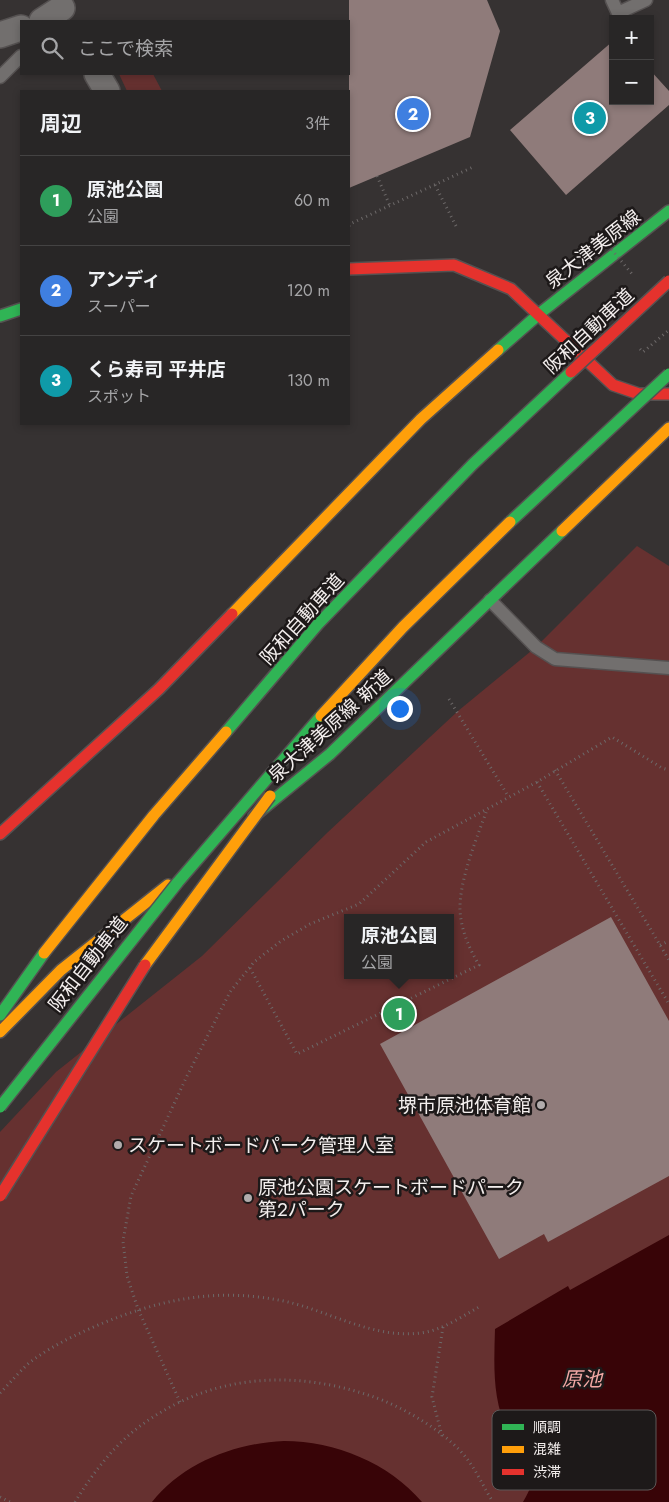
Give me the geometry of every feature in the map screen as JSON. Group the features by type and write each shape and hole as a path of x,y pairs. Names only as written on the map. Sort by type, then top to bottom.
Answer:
{"main road":[{"name":"泉大津美原線","path":"539,314 669,211"},
{"name":"泉大津美原線","path":"350,269 454,265 511,289 613,385 639,394 669,394"},
{"name":"阪和自動車道","path":"0,1015 44,953 154,815 318,624 473,464 669,281"},
{"path":"0,316 20,310"},
{"path":"0,834 159,688 422,419 539,314"},
{"name":"阪和自動車道","path":"0,1107 121,948 223,826 367,664 493,536 669,374"},
{"name":"泉大津美原線 新道","path":"0,1032 62,970 330,754 490,600 665,438"},
{"path":"0,1196 140,972 367,664"},
{"path":"0,1002 44,953"}],"street":[{"path":"0,35 20,28"},
{"path":"98,75 106,90"}],"lane":[{"path":"612,0 618,13 646,0"},
{"path":"0,77 20,57"},
{"path":"490,600 536,647 555,659 669,668"}],"path":[{"path":"350,224 473,167"},
{"path":"377,176 390,206"},
{"path":"435,184 456,226"},
{"path":"449,698 508,797"},
{"path":"180,1402 138,1309 127,1276 123,1240 131,1196 187,1076 230,992 250,968 281,940 310,924 359,904 426,842 537,782 612,736 662,768 669,770"},
{"path":"556,770 669,960"},
{"path":"537,782 669,1004"},
{"path":"454,977 479,965 466,942 460,910 465,876 487,809"},
{"path":"660,945 669,941"},
{"path":"250,968 297,1054 450,979"},
{"path":"0,1393 29,1363 74,1335 138,1309 202,1295 234,1295 288,1302 388,1332 420,1333 443,1326 479,1307"},
{"path":"442,1437 432,1397 443,1326"},
{"path":"75,1502 93,1473 135,1430 180,1402 236,1382 291,1378 341,1386 386,1401 428,1424 467,1459 492,1502"},
{"path":"0,1497 10,1502"}],"shaded area":[{"path":"119,75 154,75 161,90 127,90"},
{"path":"637,546 669,566 669,1502 0,1502 0,1132 56,1072 202,956 328,832 458,711 536,647"}],"water":[{"name":"原池","path":"669,1235 669,1502 523,1502 530,1490 656,1490 656,1410 500,1410 495,1382 495,1329 568,1286 570,1290"},
{"path":"284,1441 322,1445 360,1457 394,1476 422,1502 152,1502 179,1476 211,1458 247,1446"}],"building":[{"path":"349,0 487,0 500,31 470,137 350,188"},
{"path":"609,44 609,105 654,105 654,74 669,91 669,105 566,195 510,130"},
{"name":"堺市原池体育館","path":"611,917 669,1021 669,1176 548,1242 544,1234 499,1259 380,1044"}],"traffic: fast":[{"path":"498,350 539,314 669,211"},
{"path":"0,316 20,309"},
{"path":"226,732 318,624 473,464 571,372"},
{"path":"510,522 669,374"},
{"path":"254,816 330,754 562,531"},
{"path":"0,1107 178,882 321,716"},
{"path":"0,1015 44,953"}],"traffic: slow":[{"path":"232,614 421,419 498,350"},
{"path":"562,531 669,428"},
{"path":"321,716 403,627 510,522"},
{"path":"44,953 154,815 226,732"},
{"path":"145,965 270,796"},
{"path":"0,1032 61,970 168,885"}],"traffic: jam":[{"path":"350,269 454,265 511,289 613,385 639,394 669,394"},
{"path":"571,372 669,281"},
{"path":"0,834 159,689 232,614"},
{"path":"0,1196 145,965"}],"place":[{"name":"アンディ","path":"413,114"},
{"name":"くら寿司 平井店","path":"590,118"},
{"name":"原池公園","path":"399,1014"},
{"name":"堺市原池体育館","path":"541,1105"},
{"name":"スケートボードパーク管理人室","path":"118,1145"},
{"name":"原池公園スケートボードパーク 第2パーク","path":"248,1198"}]}
